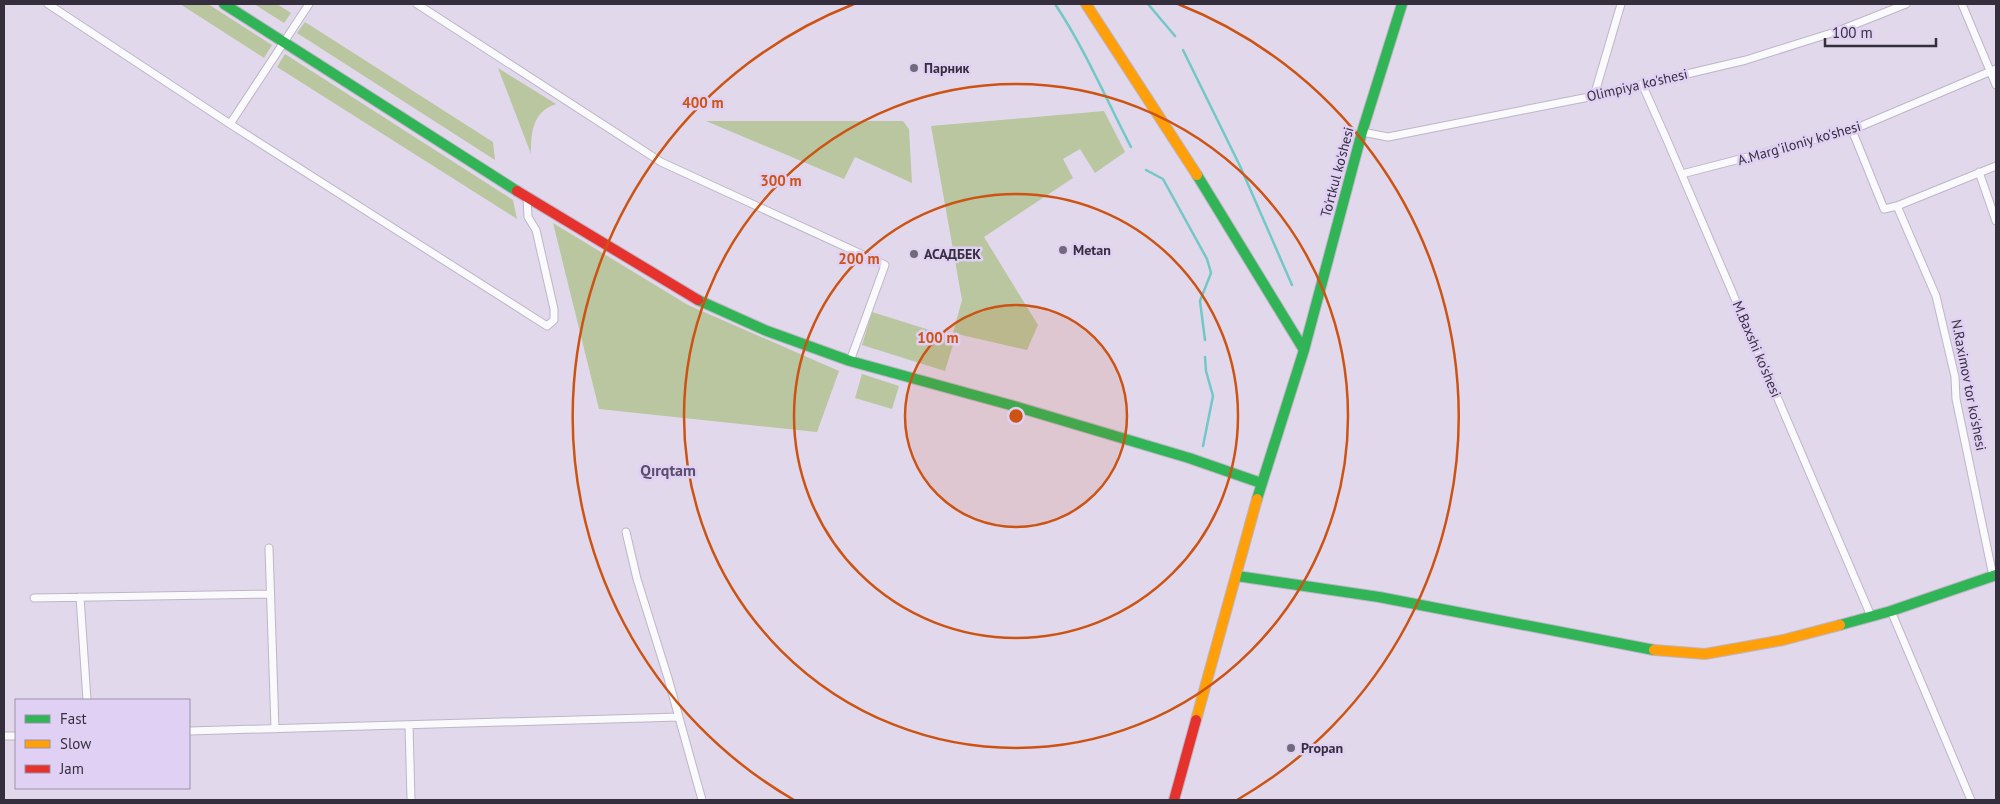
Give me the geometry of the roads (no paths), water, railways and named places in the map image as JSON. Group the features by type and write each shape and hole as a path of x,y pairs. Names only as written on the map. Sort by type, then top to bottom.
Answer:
{"main road":[{"path":"224,4 527,198 693,298 767,331 850,361 1014,406 1189,458 1261,483"},
{"path":"1086,4 1171,133 1304,350"},
{"name":"To'rtkul ko'shesi","path":"1174,800 1261,483 1304,350 1362,132 1402,4"},
{"name":"N.Raximov tor ko'shesi","path":"1237,576 1379,597 1645,649 1705,654 1783,640 1891,611 1995,576"}],"street":[{"path":"48,4 230,124 546,326 554,320 554,309 536,230 528,217 527,198"},
{"path":"230,124 309,4"},
{"path":"417,4 662,162 885,265 850,361"},
{"path":"1594,96 1621,4"},
{"name":"Olimpiya ko'shesi","path":"1362,132 1388,137 1594,96 1746,60 1838,31 1906,4"},
{"path":"1962,4 1993,70 1996,85"},
{"name":"A.Marg'iloniy ko'shesi","path":"1682,174 1852,130 1993,70"},
{"name":"M.Baxshi ko'shesi","path":"1642,84 1871,616"},
{"path":"1852,130 1884,209 1897,206 1996,166"},
{"path":"1979,172 1996,221"},
{"name":"N.Raximov tor ko'shesi","path":"1897,206 1936,296 1955,377 1956,399 1995,576"},
{"path":"626,532 637,579 702,800"},
{"path":"269,548 275,728"},
{"path":"34,598 270,594"},
{"path":"80,597 87,699"},
{"path":"1891,611 1971,800"},
{"path":"190,731 679,717"},
{"path":"410,725 411,800"}],"waterway":[{"path":"1055,4 1086,56 1131,147"},
{"path":"1148,4 1175,36"},
{"path":"1183,50 1240,166 1292,285"},
{"path":"1146,170 1163,179 1207,259 1211,273 1200,301 1205,340"},
{"path":"1203,446 1213,396 1206,371 1205,357"}],"place":[{"name":"Парник","path":"914,68"},
{"name":"Metan","path":"1063,250"},
{"name":"АСАДБЕК","path":"914,254"},
{"name":"Propan","path":"1291,748"}],"district":[{"name":"Qırqtam","path":"668,470"}]}
